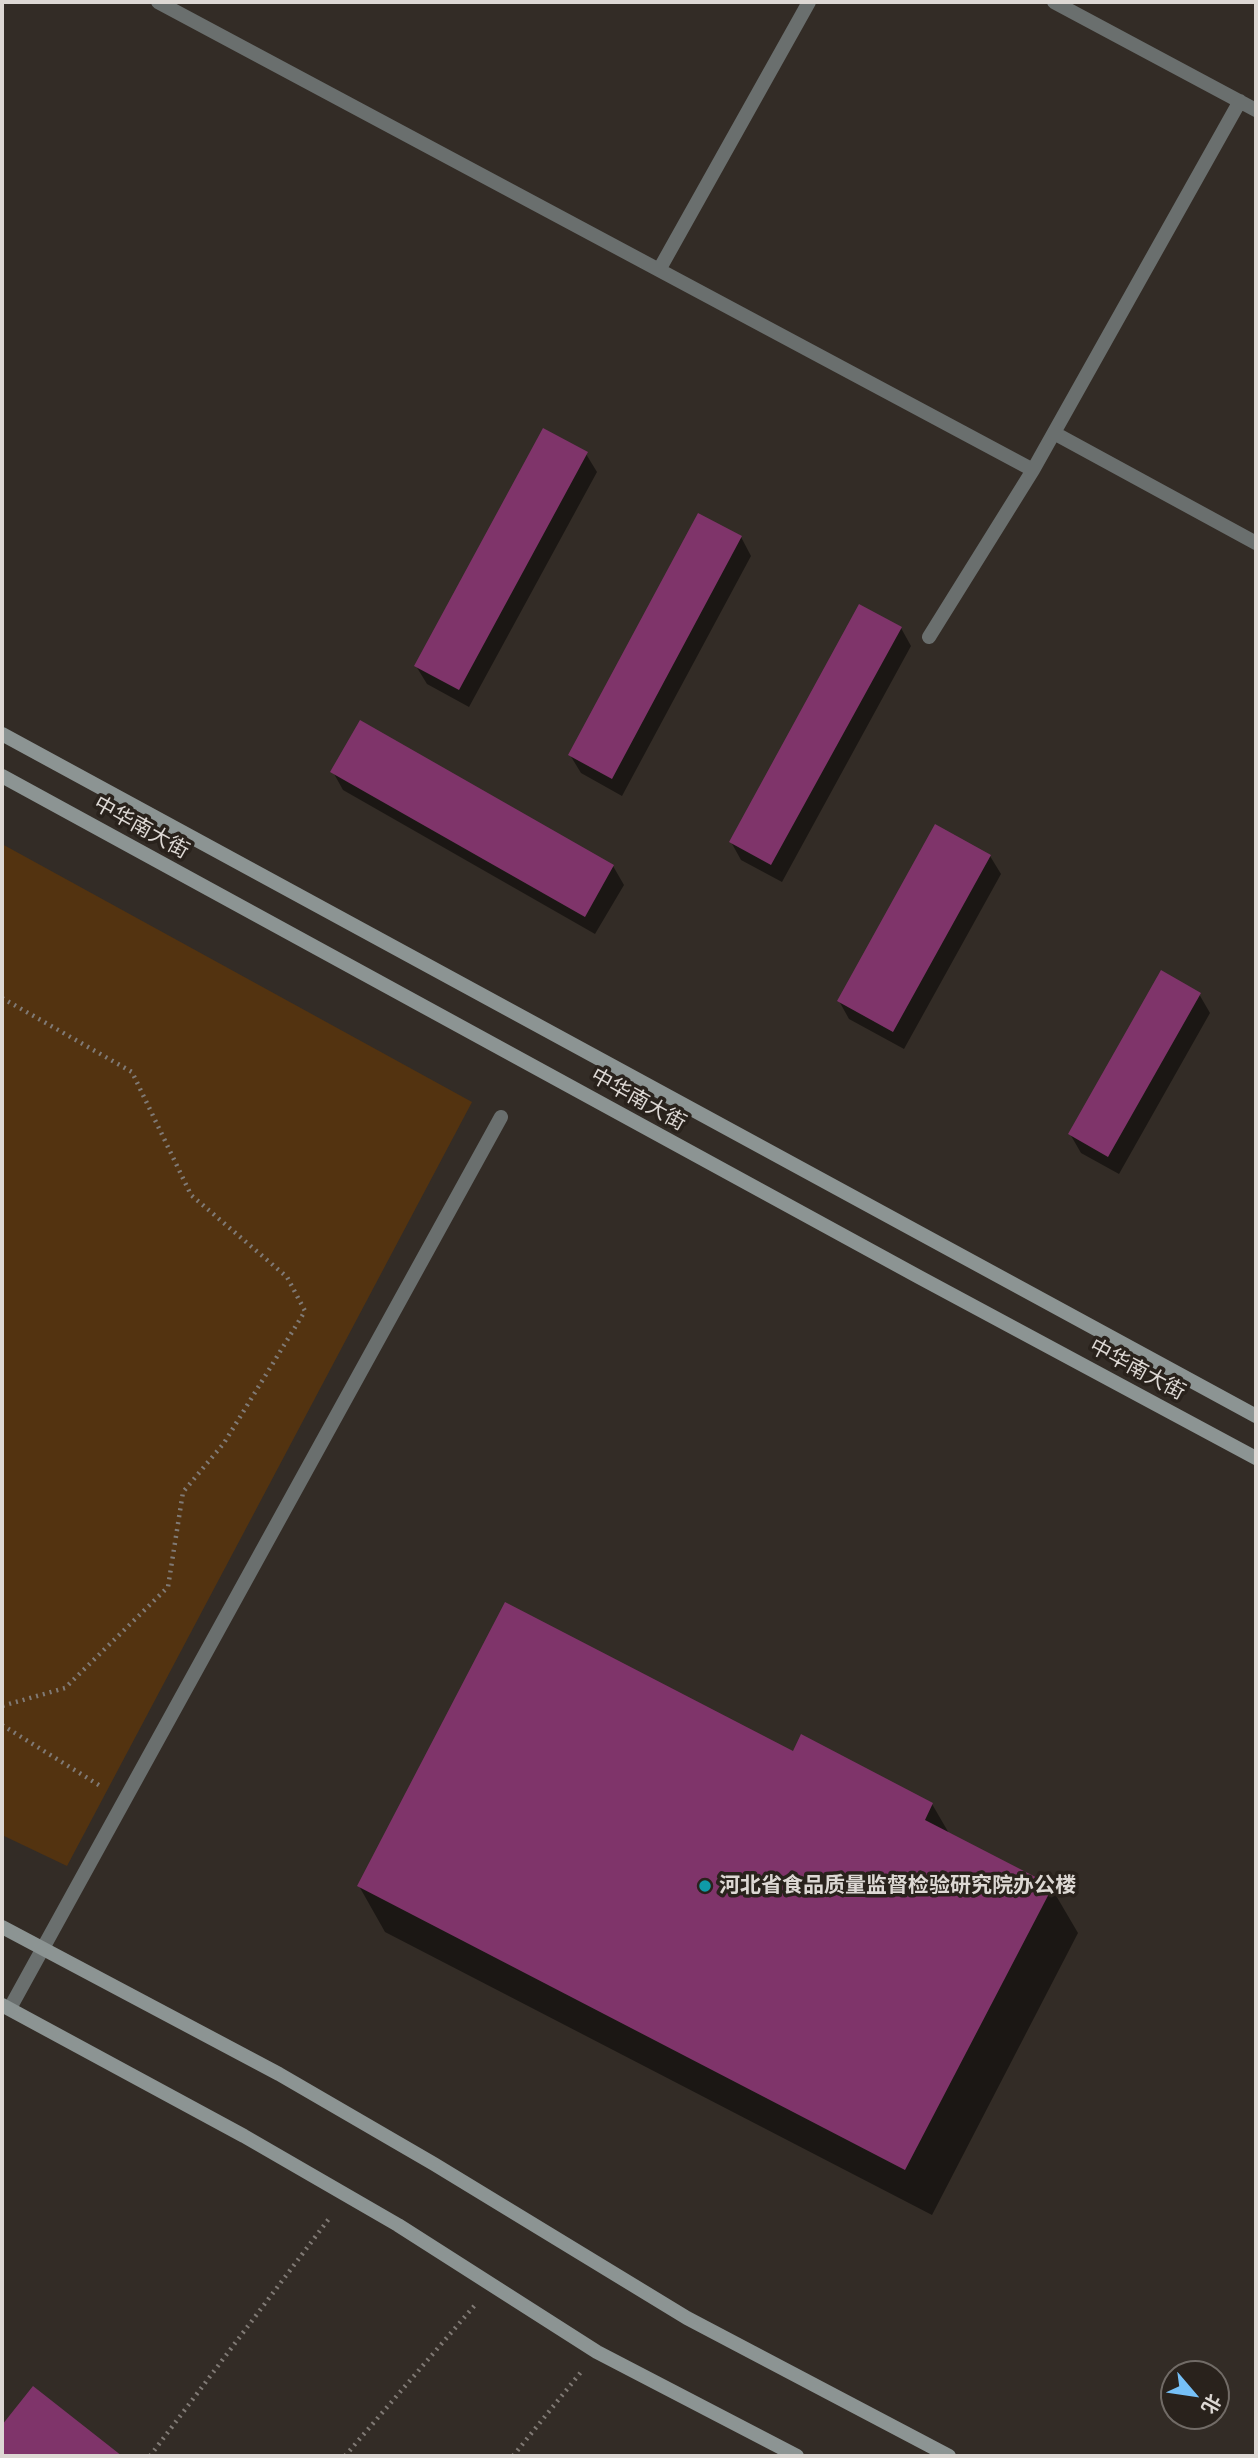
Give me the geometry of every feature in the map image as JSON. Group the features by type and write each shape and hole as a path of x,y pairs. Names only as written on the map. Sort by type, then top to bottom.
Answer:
{"main road":[{"name":"中华南大街","path":"2,734 1256,1416"},
{"name":"中华南大街","path":"2,776 1256,1458"},
{"path":"2,1927 279,2074 434,2164 687,2318 948,2456"},
{"path":"6,2006 244,2136 397,2225 597,2352 797,2456"}],"street":[{"path":"158,2 1033,470"},
{"path":"659,270 809,2"},
{"path":"1055,2 1256,110"},
{"path":"929,637 1033,470 1240,101"},
{"path":"1054,433 1256,543"},
{"path":"6,2006 44,1948 501,1117"}],"path":[{"path":"2,998 132,1072 191,1195 287,1277 305,1311 224,1443 183,1492 168,1587 65,1688 2,1706"},
{"path":"2,1725 124,1801"},
{"path":"150,2456 346,2196"},
{"path":"345,2456 491,2286"},
{"path":"513,2456 597,2352"}],"shaded area":[{"path":"2,844 472,1102 67,1866 2,1835"}],"building":[{"path":"543,428 588,452 459,690 414,666"},
{"path":"698,513 742,536 612,779 568,755"},
{"path":"859,604 902,627 771,865 729,842"},
{"path":"360,720 614,865 585,917 330,772"},
{"path":"935,824 991,855 893,1032 837,1001"},
{"path":"1161,970 1201,993 1108,1157 1068,1134"},
{"name":"河北省食品质量监督检验研究院办公楼","path":"505,1602 793,1751 801,1734 933,1803 925,1820 1053,1886 905,2170 357,1886"},
{"path":"33,2386 122,2456 2,2456 2,2425"}],"place":[{"name":"河北省食品质量监督检验研究院办公楼","path":"705,1886"}]}
